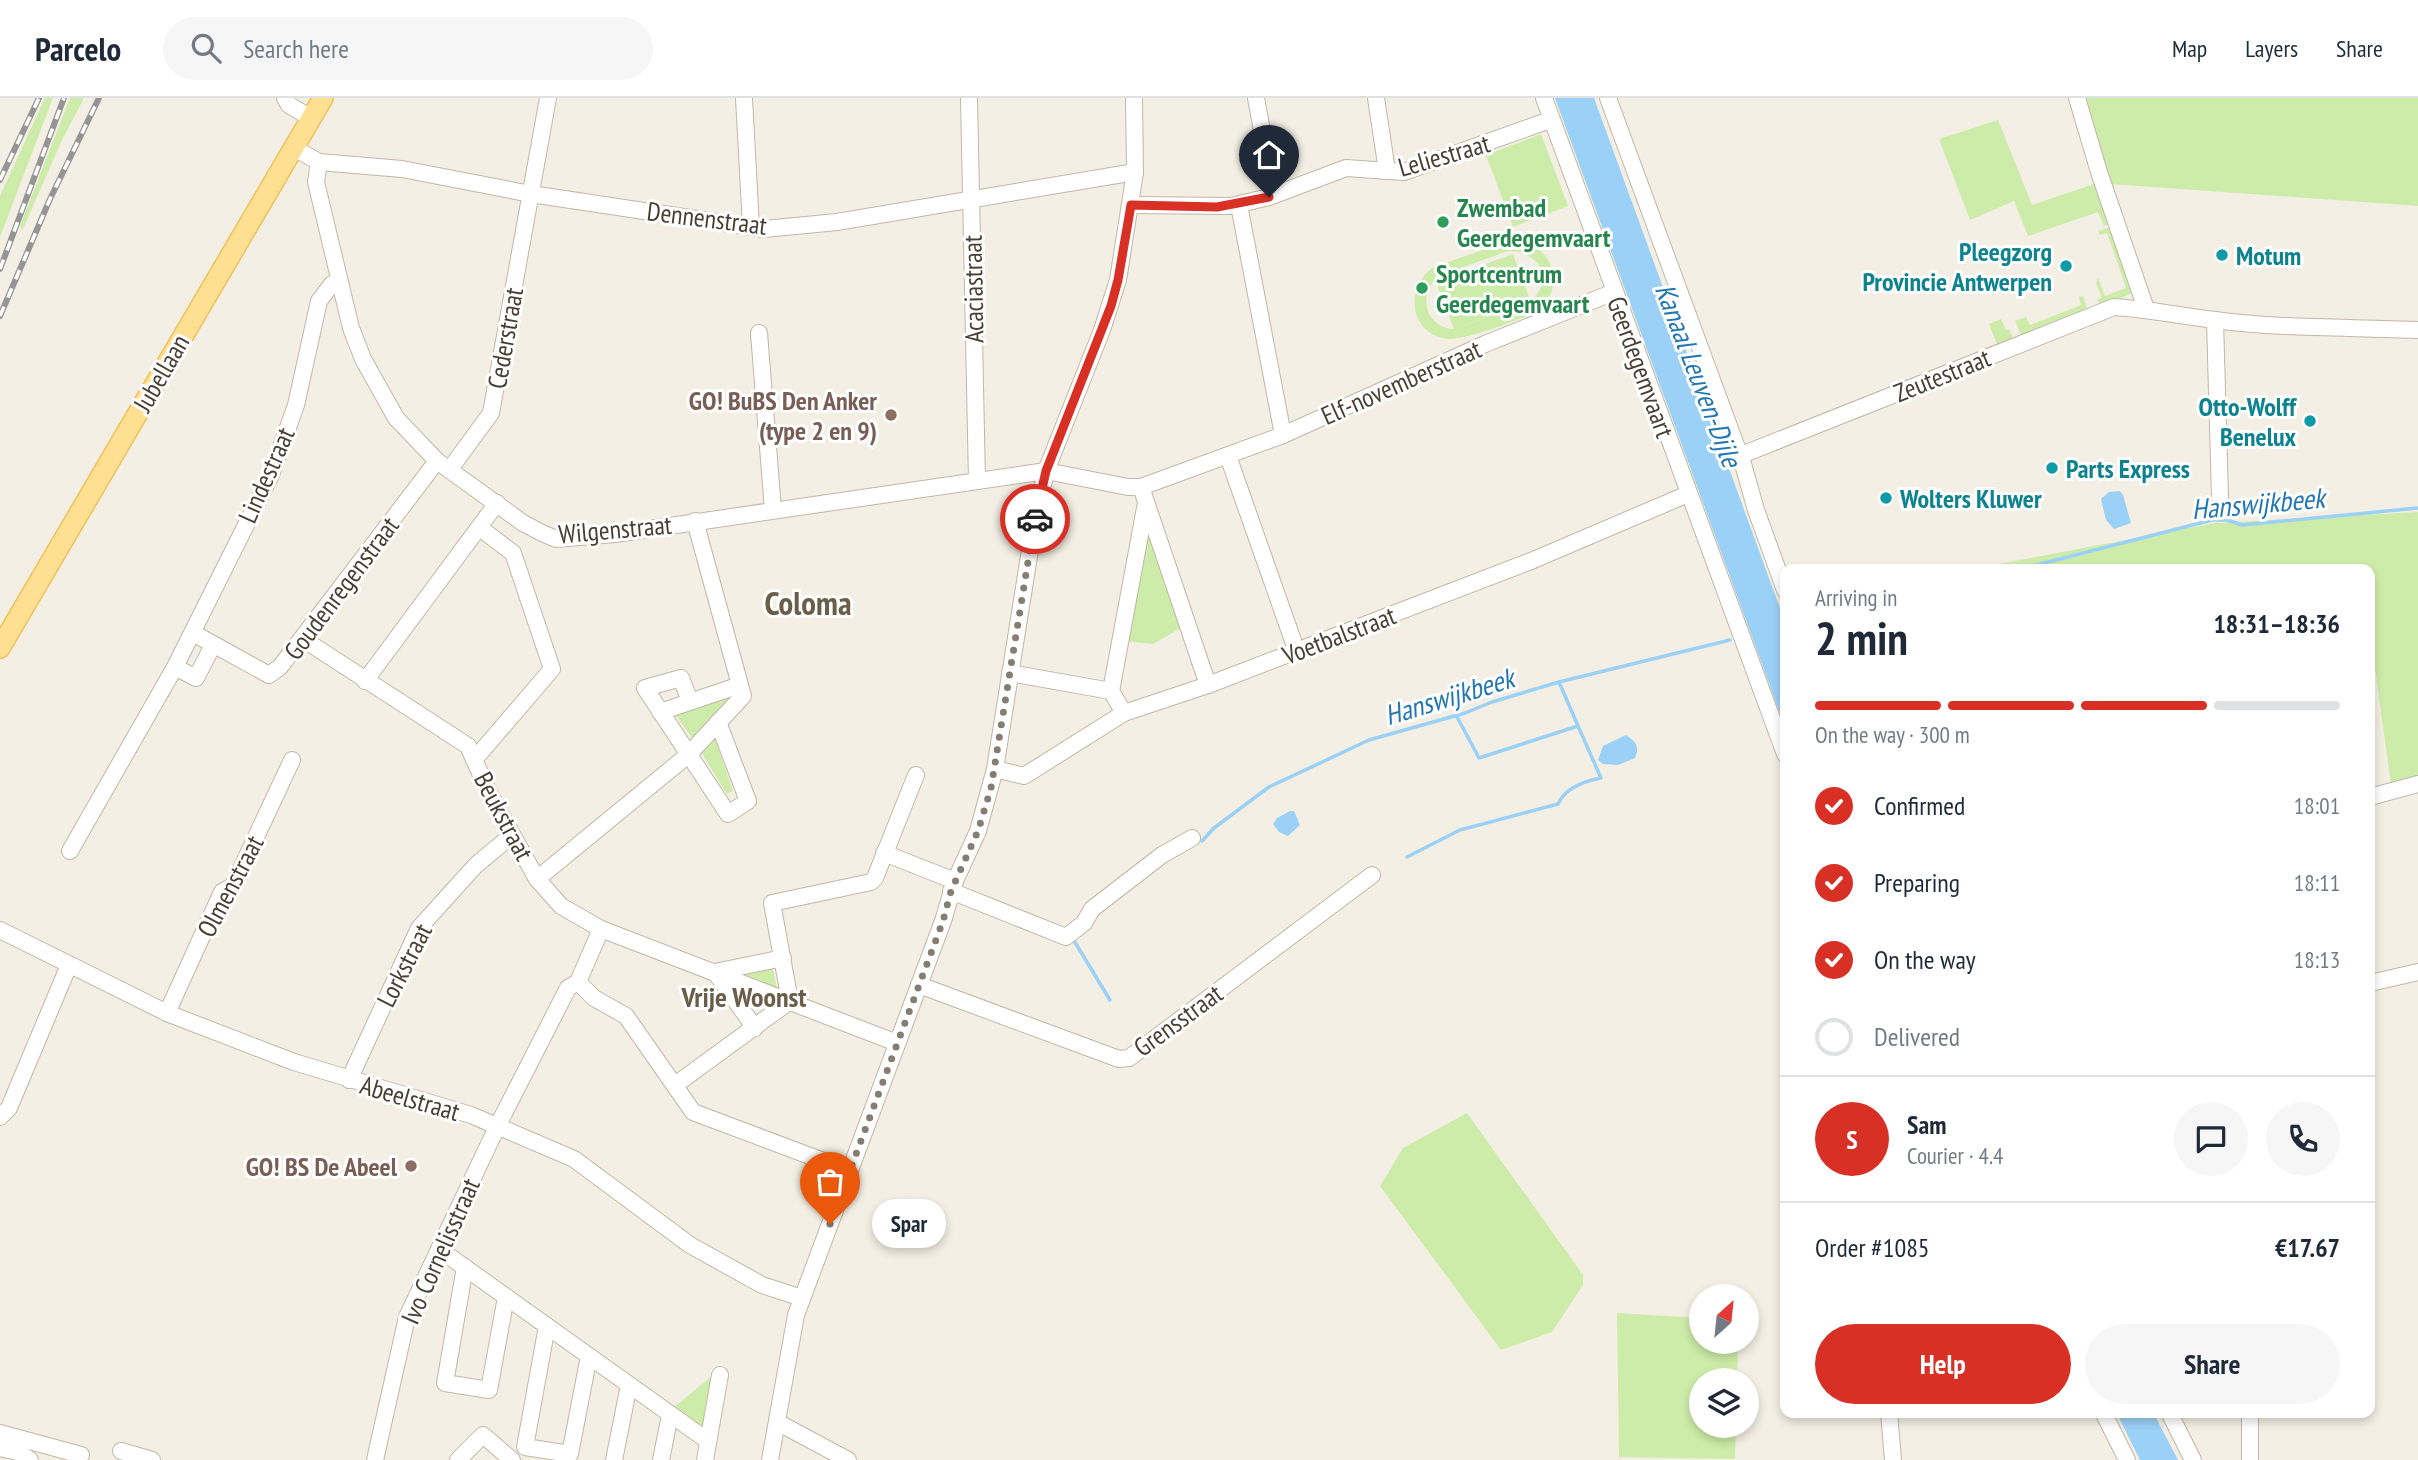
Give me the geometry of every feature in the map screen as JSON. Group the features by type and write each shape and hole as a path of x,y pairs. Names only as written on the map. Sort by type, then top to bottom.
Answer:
{"main road":[{"name":"Jubellaan","path":"0,648 323,98"}],"street":[{"path":"285,98 289,105 311,118"},
{"name":"Cederstraat","path":"443,465 491,413 548,98"},
{"path":"744,98 751,227"},
{"name":"Acaciastraat","path":"968,98 977,481"},
{"path":"770,1460 792,1331 802,1298 943,921 953,886 978,831 995,769 1034,525 1046,471 1111,306 1118,280 1135,172 1134,98"},
{"path":"1256,98 1274,195"},
{"path":"1376,98 1386,164 1384,171"},
{"name":"Geerdegemvaart","path":"1544,98 1780,740"},
{"path":"1608,98 1740,456 1780,576"},
{"path":"2077,98 2146,309"},
{"name":"Leliestraat","path":"1131,205 1239,205 1346,168 1404,172 1550,120"},
{"path":"294,148 319,162"},
{"name":"Dennenstraat","path":"319,162 402,169 531,194 765,229 837,222 1135,172"},
{"name":"Wilgenstraat","path":"319,162 317,182 351,328 376,386 396,418 443,465 523,523 556,539 615,534 1046,471 1128,487 1141,487"},
{"path":"1239,205 1283,435"},
{"name":"Lindestraat","path":"71,851 174,667 271,475 296,405 320,301 332,284 340,282"},
{"name":"Elf-novemberstraat","path":"1141,487 1283,435 1485,344 1614,292"},
{"name":"Zeutestraat","path":"1740,456 2114,307 2260,324 2418,330"},
{"path":"2215,320 2220,498"},
{"path":"759,333 773,510"},
{"path":"1228,456 1297,652"},
{"name":"Goudenregenstraat","path":"192,633 269,675 280,667 443,465"},
{"path":"1141,487 1208,685"},
{"name":"Voetbalstraat","path":"995,769 1024,776 1124,713 1297,652 1531,561 1688,494"},
{"path":"365,681 497,503"},
{"path":"1124,713 1111,691 1146,506"},
{"path":"537,879 688,755 743,696 695,521"},
{"path":"474,760 552,669 513,554 480,528"},
{"name":"Beukstraat","path":"303,639 468,746 512,836 537,879 561,906 601,929 897,1044"},
{"path":"174,667 196,678 213,645"},
{"path":"1010,673 1111,691"},
{"path":"690,701 681,678 645,688 728,814 748,801 718,722"},
{"path":"660,712 740,685"},
{"name":"Olmenstraat","path":"167,1013 222,892 233,886 292,760"},
{"path":"675,1086 790,1001 772,903 872,882 916,775"},
{"path":"2375,796 2418,784"},
{"name":"Lorkstraat","path":"349,1080 419,928 476,864 512,836"},
{"path":"884,853 1018,918 1066,937 1084,923 1092,909 1162,855 1192,838"},
{"name":"Grensstraat","path":"919,985 1119,1059 1129,1058 1372,875"},
{"name":"Ivo Cornelisstraat","path":"376,1460 407,1317 497,1127 568,988 578,982 601,929"},
{"name":"Abeelstraat","path":"0,930 167,1013 294,1062 471,1115 574,1159 690,1245 762,1285 802,1298"},
{"path":"755,1028 715,972 783,958"},
{"path":"0,1117 9,1108 69,965"},
{"path":"2375,982 2418,972"},
{"path":"578,982 594,998 626,1016 693,1111 850,1171"},
{"path":"439,1249 708,1441"},
{"path":"465,1267 445,1383 489,1390 506,1297"},
{"path":"547,1326 525,1447 570,1454 589,1356"},
{"path":"705,1460 720,1375"},
{"path":"614,1460 629,1385"},
{"path":"662,1460 670,1415"},
{"path":"1890,1418 1893,1460"},
{"path":"2106,1418 2127,1460"},
{"path":"2172,1418 2193,1460"},
{"path":"2250,1418 2250,1460"},
{"path":"777,1422 848,1460"},
{"path":"0,1433 81,1455 78,1460"},
{"path":"458,1460 483,1435 512,1460"},
{"path":"0,1448 18,1452 30,1460"},
{"path":"121,1451 152,1460"}],"green space":[{"path":"45,98 53,98 0,237 0,196"},
{"path":"70,98 84,98 62,140 22,231 20,226"},
{"path":"2083,98 2418,98 2418,206 2110,184"},
{"path":"1998,120 2032,205 2094,184 2113,222 2104,226 2098,212 2028,236 2014,201 1970,220 1939,139"},
{"path":"1541,134 1568,206 1513,227 1486,155"},
{"path":"2111,227 2134,292 2101,307 2097,300 2102,298 2096,283 2098,278 2105,296 2126,288 2107,233 2100,235 2098,231"},
{"path":"1514,239 1536,247 1544,254 1553,274 1553,285 1550,295 1537,311 1482,332 1447,339 1434,335 1425,328 1418,319 1415,308 1418,286 1424,275 1434,267","holes":["1508,251 1519,252 1535,261 1543,276 1538,293 1530,301 1455,329 1530,300 1513,254 1436,282 1454,329 1436,323 1427,308 1426,300 1432,283 1439,276"]},
{"path":"2083,296 2088,311 2021,335 2015,321 2026,317 2030,325 2081,305 2079,297"},
{"path":"2001,319 2013,338 1997,344 1989,324"},
{"path":"2418,512 2418,776 2391,785 2375,668 2375,564 1999,564 2215,523"},
{"path":"1150,534 1183,627 1153,644 1125,641 1144,535"},
{"path":"738,692 693,739 674,713"},
{"path":"715,739 733,791 727,794 701,752"},
{"path":"772,965 777,988 737,972"},
{"path":"1467,1113 1583,1275 1583,1285 1552,1332 1501,1350 1380,1186 1403,1148"},
{"path":"1617,1313 1689,1317 1689,1354 1738,1354 1737,1368 1689,1368 1689,1438 1736,1438 1735,1459 1619,1457"},
{"path":"712,1376 705,1426 700,1428 673,1408"}],"water":[{"path":"1555,98 1594,98 1780,608 1780,713"},
{"path":"2120,491 2131,523 2114,529 2106,520 2101,499 2109,492"},
{"path":"1626,735 1636,745 1635,758 1618,765 1603,764 1598,760 1603,746"},
{"path":"1294,811 1300,825 1288,836 1279,832 1273,824 1277,818"},
{"path":"2119,1418 2156,1418 2178,1460 2140,1460"}],"waterway":[{"name":"Hanswijkbeek","path":"2040,564 2212,520 2227,520 2242,525 2418,508"},
{"name":"Hanswijkbeek","path":"1202,841 1214,828 1269,787 1369,740 1465,713 1559,682 1730,640"},
{"path":"1456,715 1479,758 1578,726 1559,682"},
{"path":"1407,857 1460,830 1558,804 1570,790 1582,783 1601,778 1578,726"},
{"name":"Hanswijkbeek","path":"1073,939 1110,1000"}],"railway":[{"path":"0,180 39,98"},
{"path":"0,269 64,98"},
{"path":"0,316 50,199 99,98"}],"way so far":[{"path":"830,1224 943,921 955,881 978,831 991,788 1035,519"}],"place":[{"name":"Zwembad Geerdegemvaart","path":"1443,222"},
{"name":"Motum","path":"2222,255"},
{"name":"Pleegzorg Provincie Antwerpen","path":"2066,266"},
{"name":"Sportcentrum Geerdegemvaart","path":"1422,288"},
{"name":"GO! BuBS Den Anker (type 2 en 9)","path":"891,415"},
{"name":"Otto-Wolff Benelux","path":"2310,421"},
{"name":"Parts Express","path":"2052,468"},
{"name":"Wolters Kluwer","path":"1886,498"},
{"name":"GO! BS De Abeel","path":"411,1166"},
{"name":"Spar","path":"830,1224"}],"district":[{"name":"Coloma","path":"808,602"},
{"name":"Vrije Woonst","path":"744,996"}],"route":[{"path":"1035,519 1046,471 1111,306 1131,205 1217,207 1239,205 1269,197"}],"water label":[{"name":"Kanaal Leuven-Dijle","path":"1699,375"}]}
